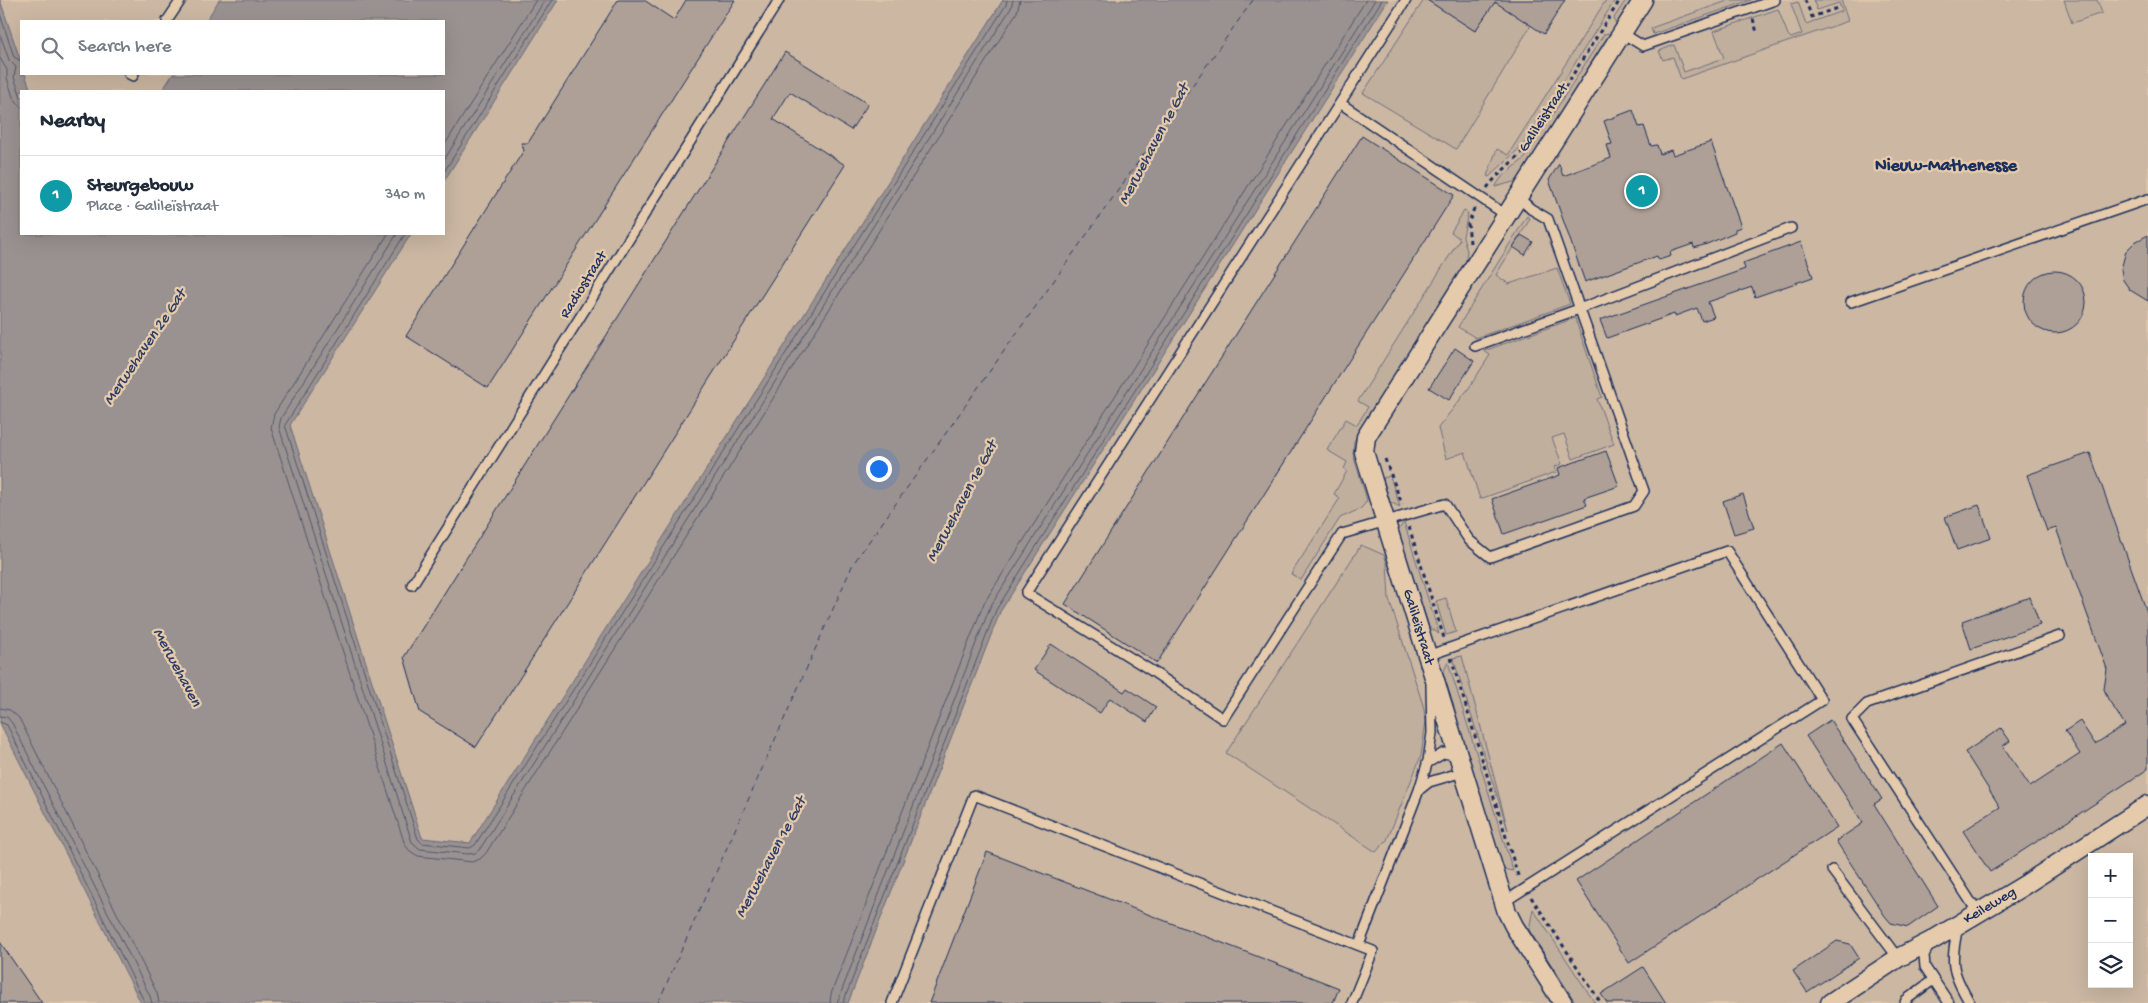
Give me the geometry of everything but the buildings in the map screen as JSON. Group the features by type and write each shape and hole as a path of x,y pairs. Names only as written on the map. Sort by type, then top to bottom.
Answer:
{"street":[{"name":"Galileïstraat","path":"1564,1003 1514,926 1504,902 1364,452 1366,437 1643,0"},
{"name":"Keileweg","path":"1830,1003 1898,958 1978,913 2148,805"}],"lane":[{"path":"168,20 181,0"},
{"name":"Radiostraat","path":"412,585 779,0"},
{"path":"1406,0 1026,593 1152,671 1223,719 1342,534 1445,504 1469,540 1490,557 1634,506 1644,491 1548,219 1531,209 1518,197"},
{"path":"1622,33 1643,46 1776,0"},
{"path":"1340,103 1506,215"},
{"path":"1851,302 2148,199"},
{"path":"1475,346 1579,309 1791,228"},
{"path":"1359,945 1419,790 1427,763 1432,733 1430,664 1728,551 1822,700 1504,902"},
{"path":"1978,913 1852,719 1867,704 2060,636"},
{"path":"1419,790 1428,782 1460,764 1444,754 1427,763"},
{"path":"892,1003 974,796 1373,950 1352,1003"},
{"path":"1832,870 1898,958"},
{"path":"1958,925 1952,954 1952,968 1957,982 1970,1003"},
{"path":"1931,941 1924,955 1925,967 1948,1003"},
{"path":"1905,1003 1906,1000 1933,980"}],"path":[{"name":"Galileïstraat","path":"1476,261 1468,240 1468,224 1480,198 1493,180 1517,159 1529,144 1620,0"},
{"path":"1806,0 1812,17 1840,7"},
{"path":"1755,26 1757,32"},
{"path":"1371,429 1392,474 1447,646"},
{"path":"1450,656 1516,871 1524,885"},
{"path":"1529,893 1600,1003"}],"shaded area":[{"path":"0,0 2148,0 2148,1003 0,1003"},
{"path":"1424,0 1427,0 1475,31 1493,4 1497,3 1531,25 1456,149 1363,93"},
{"path":"1606,0 1615,0 1524,144 1489,177 1487,176 1497,149 1508,155"},
{"path":"1626,0 1632,0 1616,25 1614,18"},
{"path":"1730,0 1751,0 1653,34 1651,28"},
{"path":"1813,0 1841,0 1848,21 1681,79 1673,57 1663,60 1659,51 1674,45 1684,72 1724,58 1714,31 1778,9 1788,35 1791,38 1802,34 1791,4 1798,2 1806,24 1842,11 1839,3 1817,10"},
{"path":"2064,0 2097,0 2102,13 2072,23"},
{"path":"1610,33 1517,181 1495,187 1501,178 1525,158 1604,34"},
{"path":"1464,211 1468,213 1463,236 1467,251 1466,262 1354,441 1353,454 1367,500 1360,509 1340,518 1301,580 1291,574 1340,498 1334,494 1347,471 1344,469 1347,462 1327,450 1346,419 1357,425 1368,407 1358,401 1460,239 1451,232"},
{"path":"1527,216 1530,219 1496,275 1509,284 1557,268 1570,304 1476,338 1458,327"},
{"path":"1575,318 1602,397 1597,399 1614,444 1573,459 1564,434 1552,438 1562,464 1554,467 1556,472 1480,499 1465,452 1446,459 1438,428 1469,388 1490,355 1484,351"},
{"path":"1390,476 1400,507 1390,502 1383,478"},
{"path":"1404,522 1439,634 1429,627 1398,531"},
{"path":"1361,545 1384,555 1387,563 1389,599 1423,705 1426,721 1421,756 1387,840 1376,852 1226,753"},
{"path":"1446,598 1456,632 1446,635 1436,601"},
{"path":"1462,656 1508,830 1453,658"},
{"path":"1448,662 1513,871 1503,869 1443,673"},
{"path":"1533,909 1595,1003 1576,1003 1529,930"}],"water":[{"path":"0,0 20,59 20,75 25,75 31,90 20,90 20,235 410,235 290,425 422,838 470,843 1003,0 1388,0 1000,612 848,1003 141,1003 0,723"},
{"path":"219,0 558,0 445,179 445,90 163,90 172,75 445,75 445,20 207,20"}],"ferry route":[{"path":"658,1003 853,564 1253,0"}],"place":[{"name":"Steurgebouw","path":"1642,191"}],"district":[{"name":"Nieuw-Mathenesse","path":"1946,166"}],"water label":[{"name":"Merwehaven 1e Gat","path":"1155,145"},
{"name":"Merwehaven 2e Gat","path":"146,348"},
{"name":"Merwehaven 1e Gat","path":"963,502"},
{"name":"Merwehaven","path":"176,668"},
{"name":"Merwehaven 1e Gat","path":"772,858"}]}
